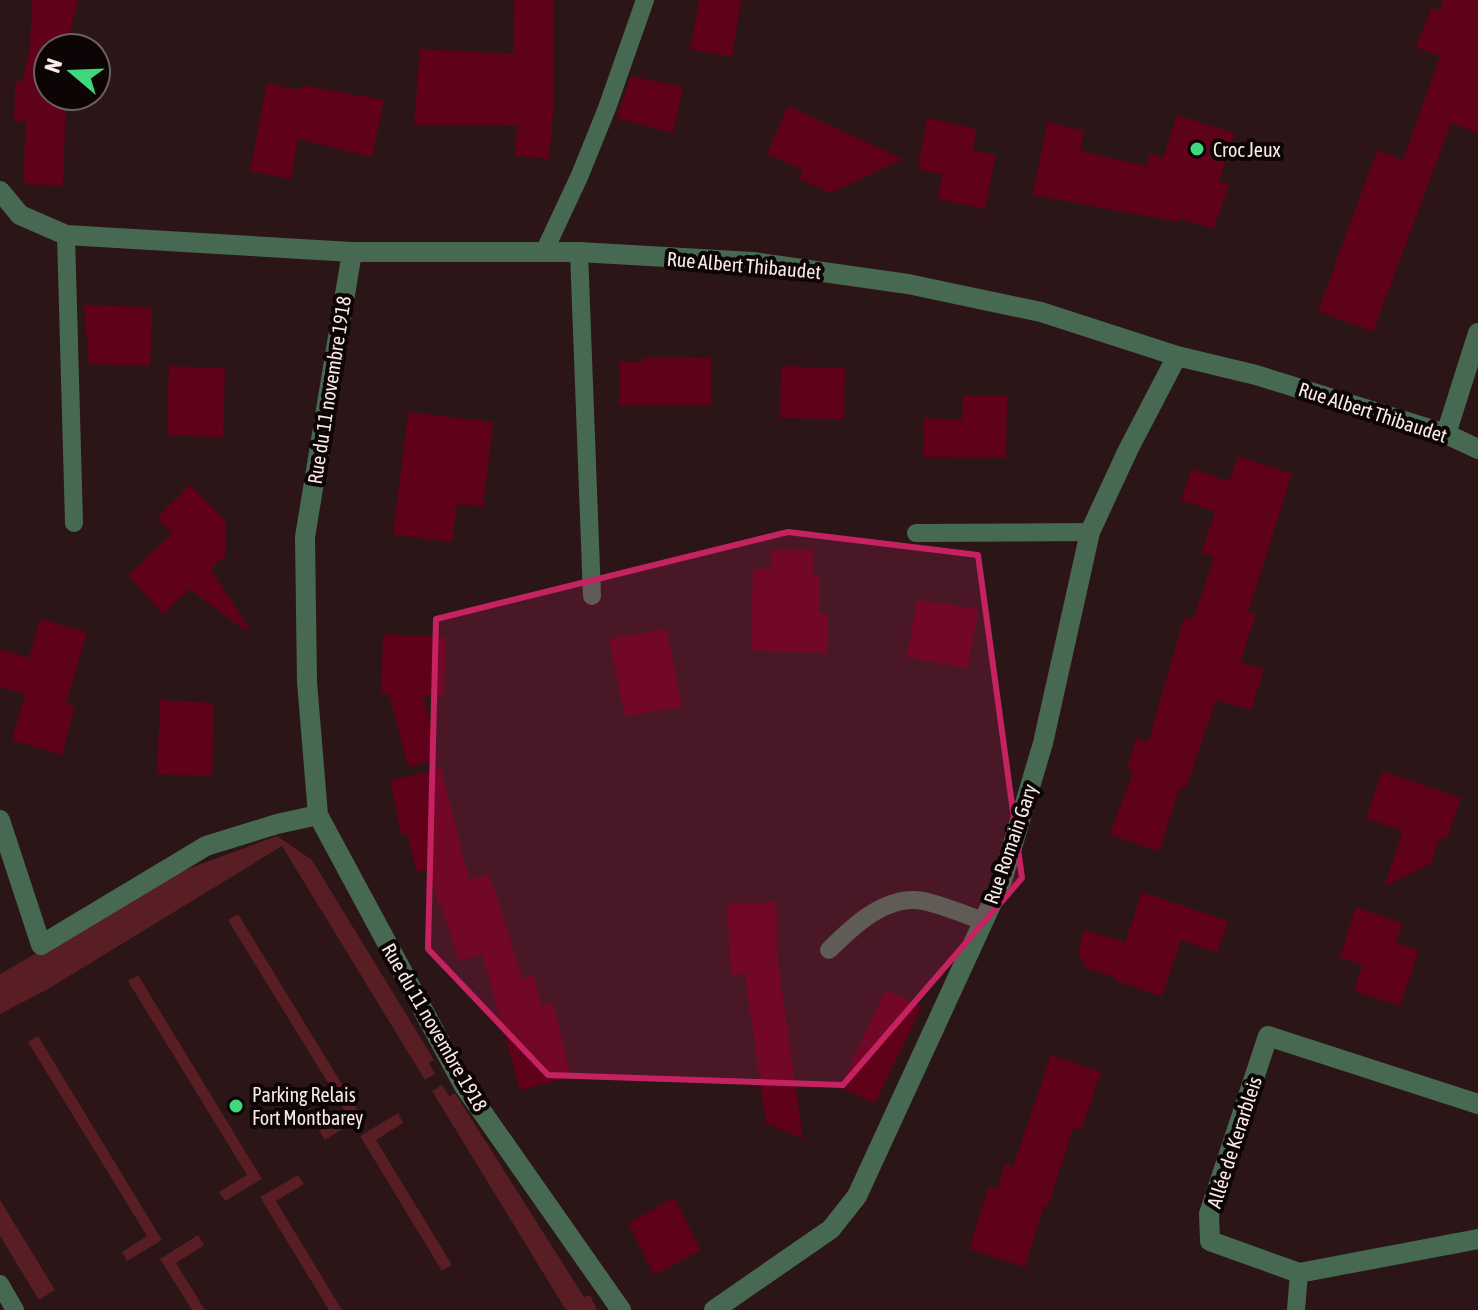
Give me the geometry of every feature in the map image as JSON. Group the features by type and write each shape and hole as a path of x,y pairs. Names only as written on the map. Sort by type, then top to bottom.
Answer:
{"street":[{"name":"Rue Albert Thibaudet","path":"0,191 20,215 66,235 352,252 579,252 753,262 908,284 1041,312 1177,356 1256,375 1446,434 1478,449"},
{"name":"Rue du 11 novembre 1918","path":"352,252 305,537 307,682 318,815 464,1086 621,1310"},
{"path":"1446,434 1478,333"},
{"name":"Rue Romain Gary","path":"714,1310 831,1229 857,1196 1002,881 1043,743 1090,532 1177,356"},
{"path":"0,820 41,945 206,846 318,815"},
{"name":"Allée de Kerarbleis","path":"1299,1273 1210,1241 1209,1214 1268,1036 1478,1104"},
{"path":"1299,1273 1478,1239"}],"lane":[{"path":"544,252 607,108 645,0"},
{"path":"66,235 74,523"},
{"path":"579,252 592,596"},
{"path":"916,533 1090,532"},
{"path":"829,950 848,931 887,904 915,900 983,921"},
{"path":"1296,1310 1299,1273"},
{"path":"0,1284 15,1310"}],"highlighted area":[{"path":"788,532 978,555 1022,878 843,1085 548,1075 428,949 436,619"}],"shaded area":[{"path":"277,836 312,860 434,1060 429,1063 435,1074 425,1080 282,846 48,989 0,1014 0,974 177,873"},
{"path":"238,914 362,1117 325,1140 319,1131 347,1114 228,920"},
{"path":"138,975 262,1179 225,1201 219,1192 247,1175 128,981"},
{"path":"38,1036 162,1240 127,1261 122,1252 147,1236 28,1042"},
{"path":"442,1085 449,1096 455,1093 584,1297 590,1295 597,1310 566,1310 432,1091"},
{"path":"398,1113 403,1123 376,1140 452,1265 442,1271 360,1136"},
{"path":"298,1175 304,1184 276,1201 342,1310 329,1310 260,1197"},
{"path":"0,1200 55,1290 39,1300 0,1236"},
{"path":"198,1235 204,1245 176,1263 205,1310 192,1310 160,1259"}],"building":[{"path":"32,0 78,0 70,32 32,32 32,112 65,112 63,186 23,184 26,122 14,121 15,81 22,81 30,47"},
{"path":"514,0 553,0 553,113 549,159 515,156 517,126 414,125 420,49 513,54"},
{"path":"699,0 741,0 732,57 690,49"},
{"path":"1443,0 1478,0 1478,133 1451,123 1373,332 1318,311 1377,150 1403,160 1440,56 1416,47 1431,9 1440,9"},
{"path":"631,76 683,87 673,133 616,118"},
{"path":"267,83 298,90 302,85 384,100 372,157 298,139 291,179 250,171"},
{"path":"788,106 903,159 830,193 799,179 803,170 767,154"},
{"path":"1177,115 1234,133 1219,181 1230,184 1213,229 1179,218 1178,222 1033,195 1047,122 1084,131 1080,151 1146,166 1150,153 1163,158"},
{"path":"927,118 976,129 973,151 996,155 985,209 938,199 942,174 918,169"},
{"path":"84,305 152,307 150,366 89,364"},
{"path":"644,357 711,358 711,405 619,405 620,362 644,362"},
{"path":"169,366 225,368 223,437 167,435"},
{"path":"781,366 845,368 844,419 780,418"},
{"path":"963,396 1007,396 1006,458 923,457 924,418 962,420"},
{"path":"408,412 493,422 483,507 457,504 452,542 393,535"},
{"path":"1238,456 1292,474 1248,612 1256,615 1240,662 1264,669 1251,710 1216,700 1186,788 1180,787 1159,851 1110,835 1133,771 1127,769 1136,738 1148,742 1184,617 1193,620 1214,557 1201,553 1215,512 1181,500 1192,469 1229,481"},
{"path":"190,485 225,520 225,556 211,569 249,628 246,631 190,589 163,614 128,575 172,534 157,518"},
{"path":"771,549 814,550 813,576 820,577 819,613 827,613 827,653 751,650 753,569 772,568"},
{"path":"917,600 979,609 967,668 907,657"},
{"path":"40,619 87,632 66,704 75,707 62,755 12,740 25,694 0,687 0,649 29,658"},
{"path":"667,629 682,707 625,716 609,639"},
{"path":"383,634 446,637 444,696 423,695 439,759 408,767 389,694 381,693"},
{"path":"160,700 214,703 212,776 157,774"},
{"path":"441,768 469,880 489,874 522,978 534,975 541,1006 553,1004 571,1077 520,1090 482,954 459,961 429,869 417,872 407,834 402,836 390,781"},
{"path":"1382,771 1461,798 1448,836 1438,842 1431,863 1384,887 1403,831 1366,818"},
{"path":"1142,892 1228,921 1217,952 1181,940 1162,996 1087,968 1078,953 1084,930 1125,942"},
{"path":"776,902 778,962 803,1139 766,1123 745,974 731,975 727,904"},
{"path":"1356,907 1402,923 1396,943 1419,950 1400,1006 1354,991 1362,965 1340,957"},
{"path":"885,990 922,1006 875,1103 840,1088"},
{"path":"1051,1055 1101,1072 1081,1130 1073,1128 1025,1267 969,1249 989,1186 997,1189 1005,1164 1013,1167"},
{"path":"674,1198 701,1250 654,1275 628,1223"}],"place":[{"name":"Croc Jeux","path":"1197,149"},
{"name":"Parking Relais Fort Montbarey","path":"236,1106"}]}
